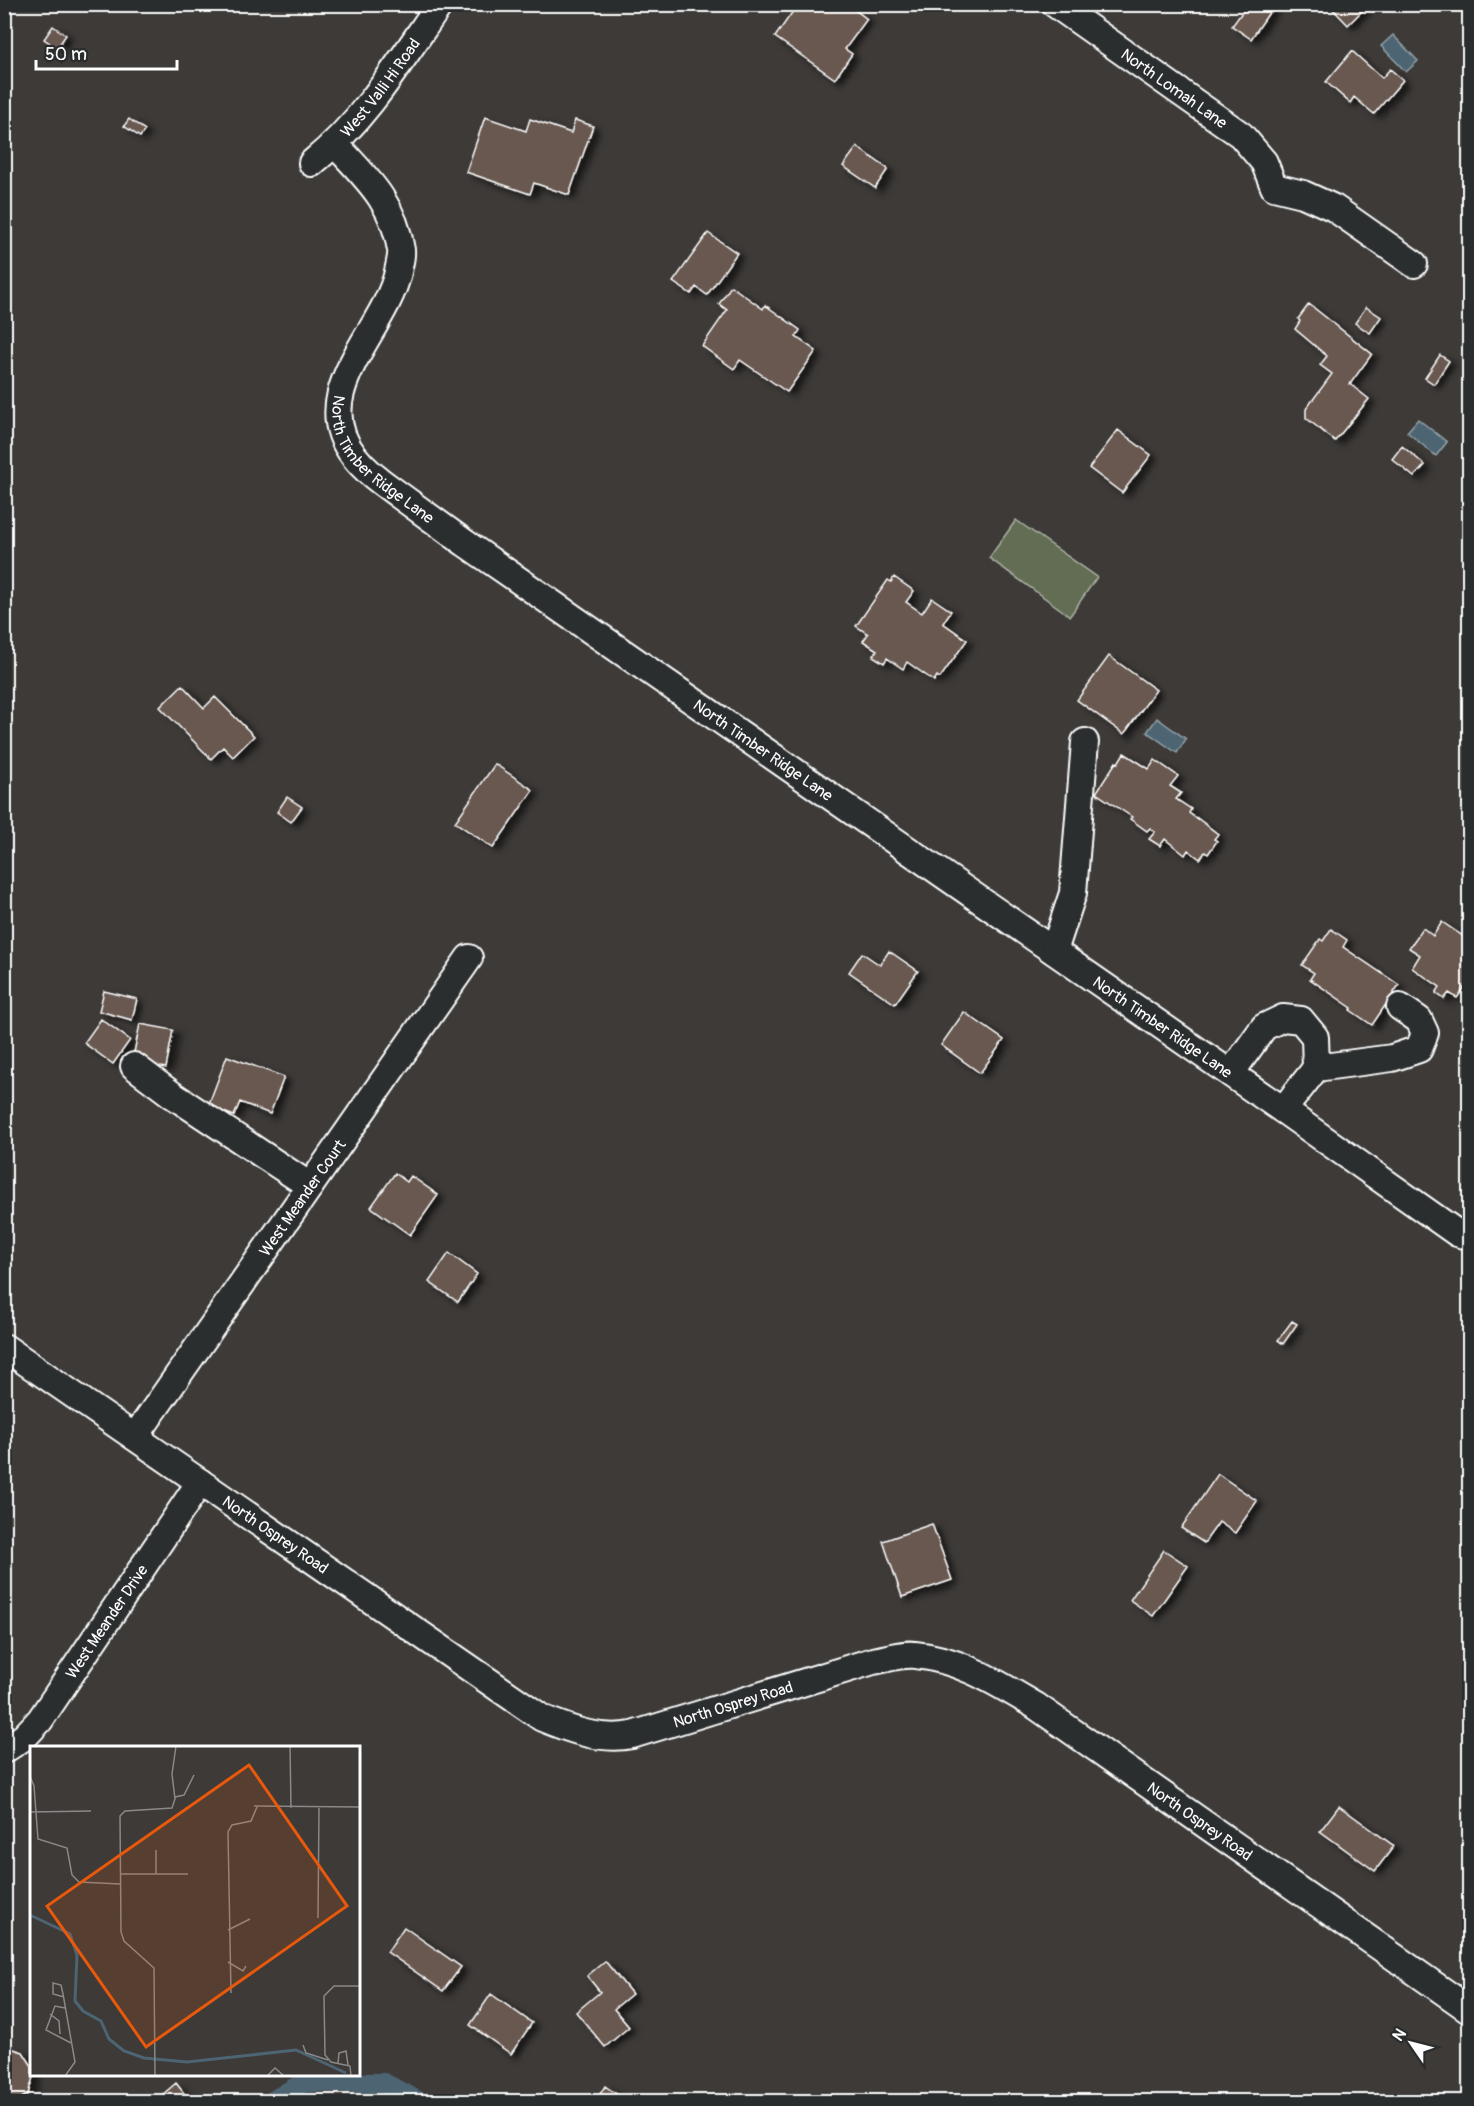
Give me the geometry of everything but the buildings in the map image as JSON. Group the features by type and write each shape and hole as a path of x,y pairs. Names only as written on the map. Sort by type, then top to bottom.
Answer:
{"street":[{"name":"West Valli Hi Road","path":"312,163 335,144 376,95 440,4"},
{"name":"North Lomah Lane","path":"1055,4 1241,135 1264,162 1274,187 1303,194 1334,208 1414,264"},
{"name":"North Timber Ridge Lane","path":"335,144 381,194 393,219 402,252 395,284 382,312 354,358 343,384 338,412 342,435 353,455 370,473 465,543 1231,1073 1457,1233 1470,1237"},
{"path":"1054,951 1073,892 1085,742"},
{"name":"West Meander Court","path":"135,1437 469,958"},
{"path":"1316,1068 1392,1058 1419,1049 1425,1033 1419,1020 1400,1007"},
{"path":"1231,1073 1264,1027 1283,1018 1301,1020 1316,1036 1316,1068 1283,1110"},
{"path":"134,1066 174,1096 310,1186"},
{"name":"North Osprey Road","path":"4,1347 542,1718 578,1732 617,1737 632,1735 873,1661 913,1654 956,1663 982,1674 1036,1706 1470,2010"},
{"name":"West Meander Drive","path":"4,1750 24,1737 40,1720 200,1482"}],"green space":[{"path":"1016,520 1097,577 1070,616 989,558"}],"water":[{"path":"1393,35 1418,61 1406,72 1381,46"},
{"path":"1418,419 1447,442 1436,456 1407,432"},
{"path":"1157,718 1186,739 1177,753 1147,732"}],"waterway":[{"path":"271,2102 304,2082 384,2083 420,2102"}]}
